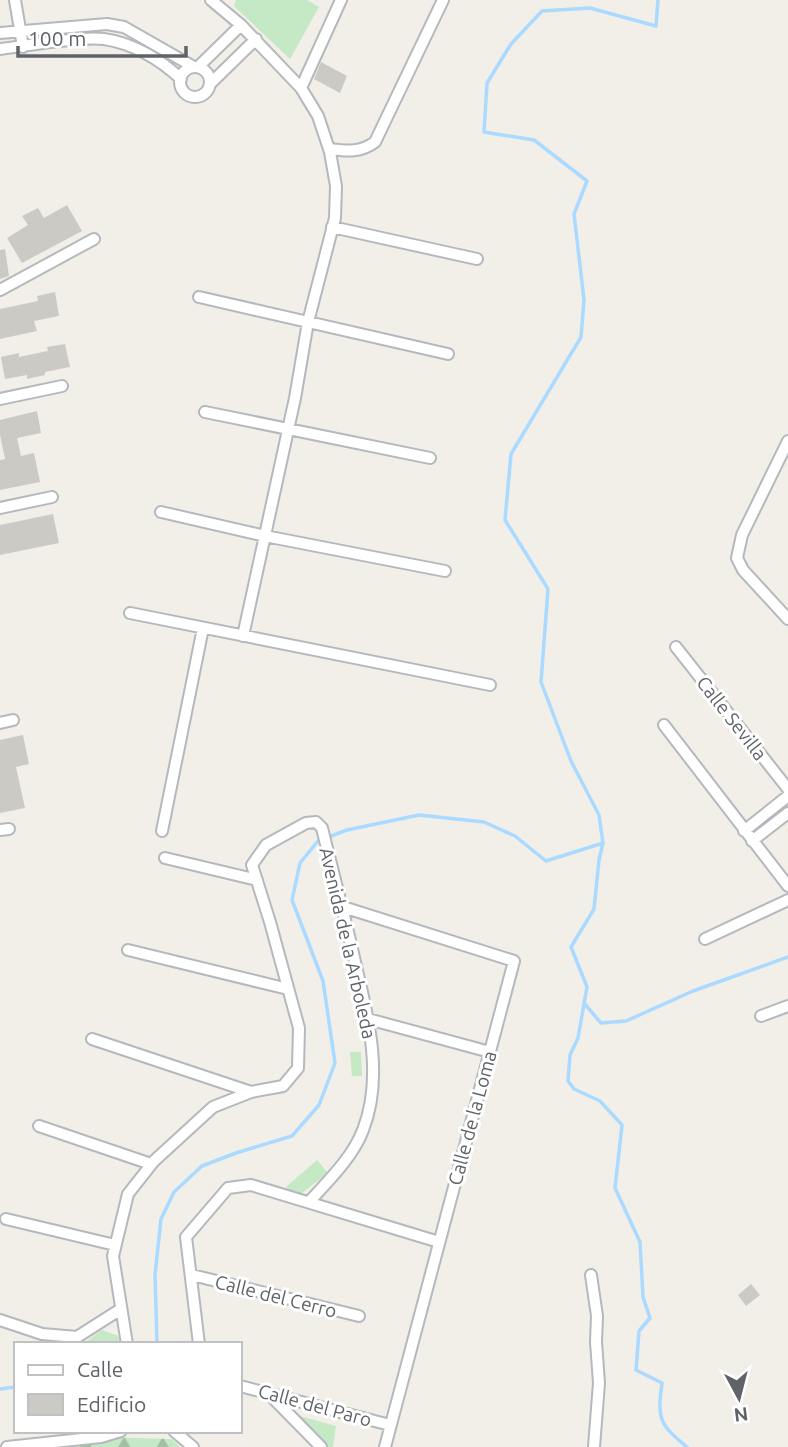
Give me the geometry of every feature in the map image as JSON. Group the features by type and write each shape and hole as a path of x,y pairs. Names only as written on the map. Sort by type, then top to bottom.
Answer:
{"street":[{"path":"15,0 23,47"},
{"path":"211,0 223,4 301,88 318,117 329,149 336,186 335,218 308,322 288,429 243,636"},
{"path":"301,88 341,0"},
{"path":"329,149 352,151 366,148 375,142 443,0"},
{"path":"0,33 84,24 124,27 207,73 211,83"},
{"path":"242,25 196,67 186,71 181,79 182,90 191,97 206,93 211,83 256,39"},
{"path":"0,49 102,39 125,44 152,57 181,79"},
{"path":"332,227 477,259"},
{"path":"0,290 94,239"},
{"path":"199,297 448,354"},
{"path":"0,399 62,386"},
{"path":"205,412 430,458"},
{"path":"788,441 742,535 737,558 743,570 788,619"},
{"path":"0,508 52,497"},
{"path":"161,512 265,536 445,571"},
{"path":"130,613 490,685"},
{"path":"162,831 203,628"},
{"name":"Calle Sevilla","path":"676,647 788,789"},
{"path":"0,723 13,720"},
{"path":"664,725 788,886"},
{"path":"744,831 788,796"},
{"path":"752,841 788,813"},
{"name":"Avenida de la Arboleda","path":"257,880 253,865 266,845 306,823 316,822 322,828 371,1028 372,1100 363,1132 344,1162 309,1202"},
{"path":"127,1342 113,1256 128,1194 151,1164 213,1107 251,1092 283,1086 298,1068 299,1028 257,880 165,858"},
{"path":"705,939 788,900"},
{"name":"Calle de la Loma","path":"343,906 514,961 384,1447"},
{"path":"128,950 288,989"},
{"path":"761,1016 788,1006"},
{"path":"369,1019 490,1052"},
{"path":"92,1039 251,1092"},
{"path":"38,1126 151,1164"},
{"path":"199,1342 186,1237 228,1188 251,1185 439,1242"},
{"path":"6,1219 116,1245"},
{"name":"Calle del Cerro","path":"192,1275 359,1316"},
{"path":"591,1275 597,1317 599,1383 594,1447"},
{"path":"0,1320 42,1334 76,1337 121,1309"},
{"name":"Calle del Paro","path":"242,1386 390,1425"},
{"path":"268,1393 321,1447"},
{"path":"7,1447 102,1437 115,1433"},
{"path":"176,1433 193,1447"}],"green space":[{"path":"236,0 307,0 319,7 290,59 234,6"},
{"path":"350,1052 361,1052 362,1076 352,1076"},
{"path":"317,1160 328,1173 298,1196 286,1187"},
{"path":"102,1330 118,1336 120,1342 86,1342"},
{"path":"292,1414 336,1426 333,1447 326,1447"},
{"path":"101,1437 172,1439 180,1447 0,1447"}],"building":[{"path":"321,62 347,76 340,93 314,79"},
{"path":"67,205 82,231 22,263 7,238 28,225 22,216 38,208 44,218"},
{"path":"5,249 9,276 0,279 0,250"},
{"path":"55,292 59,316 34,321 37,331 0,339 0,309 38,301 37,296"},
{"path":"65,344 70,367 27,379 27,375 5,379 1,357 19,353 19,357 48,351 47,347"},
{"path":"37,411 41,433 17,438 21,456 34,453 40,482 0,490 0,460 5,459 0,420"},
{"path":"53,514 59,543 0,555 0,525"},
{"path":"23,735 29,764 16,767 25,808 0,813 0,740"},
{"path":"751,1284 760,1295 746,1306 738,1295"}],"waterway":[{"path":"658,0 656,26 590,8 542,11 511,44 487,83 484,132 534,140 587,181 574,214 584,300 581,337 511,454 505,520 548,589 541,682 571,761 599,815 603,843 594,909 571,947 587,987 578,1038 570,1055 568,1081 574,1089 600,1101 622,1125 615,1188 640,1242 643,1297 650,1318 639,1331 636,1370 662,1383 662,1420 687,1447"},
{"path":"157,1342 155,1275 161,1219 174,1192 202,1166 292,1136 319,1105 335,1063 323,981 292,900 300,863 318,841 347,830 419,815 484,822 515,836 546,861 603,843"},
{"path":"584,1003 601,1023 626,1021 693,991 788,957"},
{"path":"0,1389 14,1387"}]}
